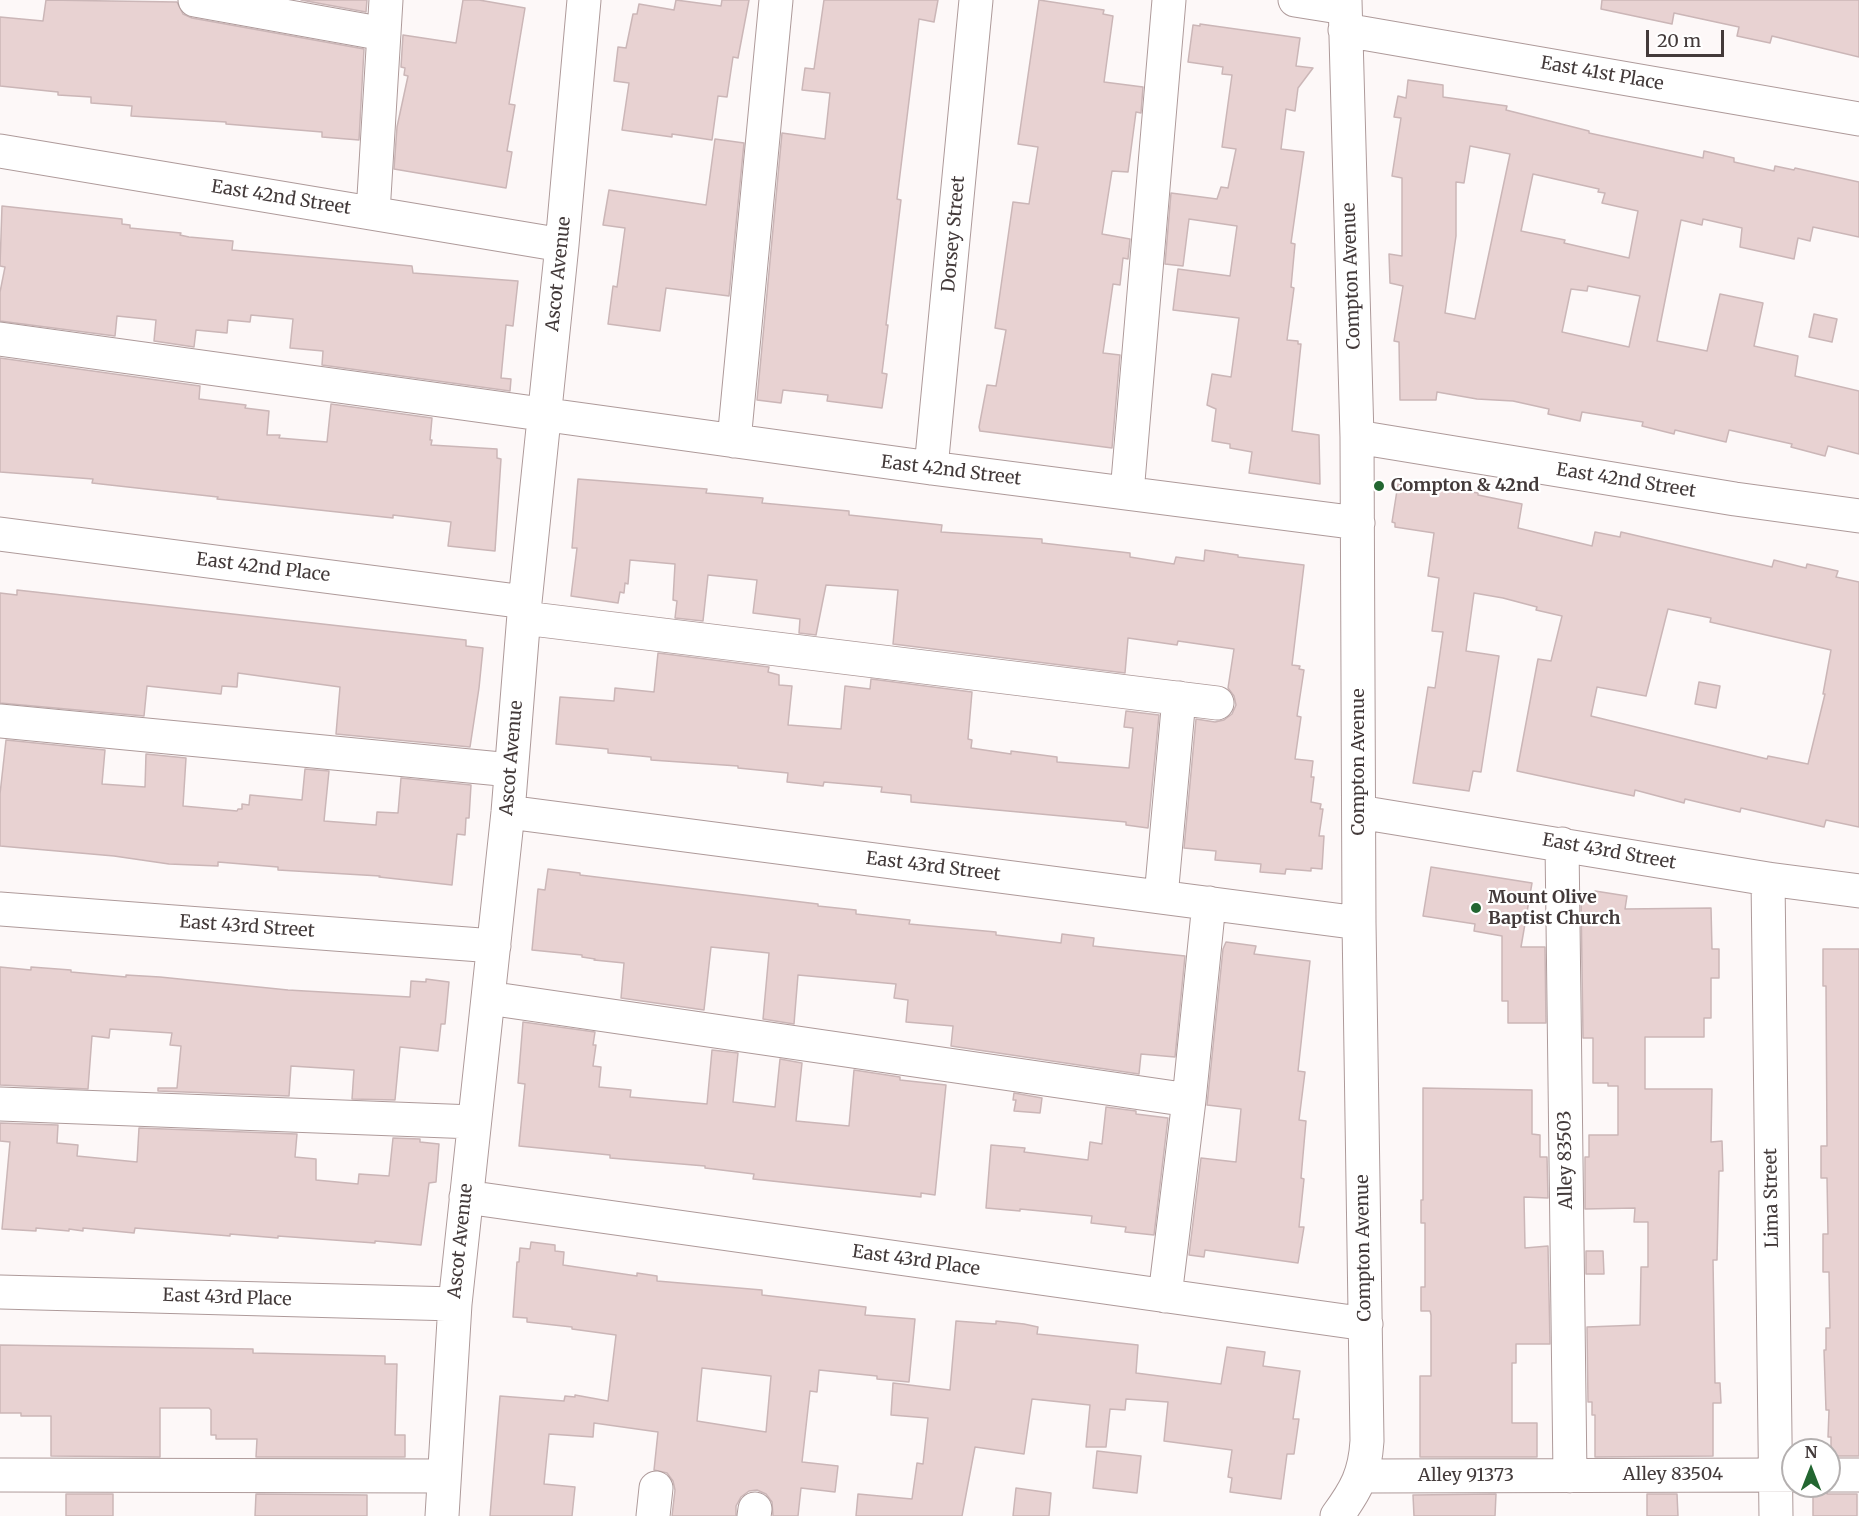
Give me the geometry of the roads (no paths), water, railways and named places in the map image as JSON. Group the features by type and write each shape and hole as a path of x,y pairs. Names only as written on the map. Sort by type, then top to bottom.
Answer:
{"street":[{"path":"195,0 384,34"},
{"path":"373,213 386,0"},
{"name":"Ascot Avenue","path":"442,1516 455,1304 508,812 525,610 584,0"},
{"path":"734,441 776,0"},
{"name":"Dorsey Street","path":"931,468 976,0"},
{"path":"1127,493 1169,0"},
{"name":"East 41st Place","path":"1295,0 1345,13 1859,119"},
{"name":"Compton Avenue","path":"1337,1516 1353,1494 1362,1476 1367,1441 1359,923 1358,437 1345,13"},
{"name":"East 42nd Street","path":"0,151 562,245"},
{"name":"East 42nd Street","path":"0,339 544,416 1358,523"},
{"name":"East 42nd Street","path":"1358,437 1735,499 1859,516"},
{"name":"East 42nd Place","path":"0,534 525,610 1217,703"},
{"path":"1161,897 1179,698"},
{"path":"0,721 511,770"},
{"name":"East 43rd Street","path":"508,812 1359,923"},
{"name":"East 43rd Street","path":"1359,812 1768,879 1859,891"},
{"name":"Alley 83503","path":"1562,844 1570,1476"},
{"name":"Lima Street","path":"1768,879 1783,1438"},
{"path":"1165,1296 1209,903"},
{"name":"East 43rd Street","path":"0,909 494,946"},
{"path":"488,998 1188,1100"},
{"path":"0,1104 474,1122"},
{"name":"East 43rd Place","path":"466,1197 1366,1324"},
{"name":"East 43rd Place","path":"0,1292 455,1304"},
{"name":"Alley 83504","path":"1570,1476 1781,1474"},
{"path":"0,1475 444,1476"},
{"path":"1841,1475 1859,1475"},
{"name":"Alley 91373","path":"1362,1476 1570,1476"},
{"name":"Lima Street","path":"1776,1516 1781,1490"}],"place":[{"name":"Compton & 42nd","path":"1379,486"},
{"name":"Mount Olive Baptist Church","path":"1476,908"}]}
